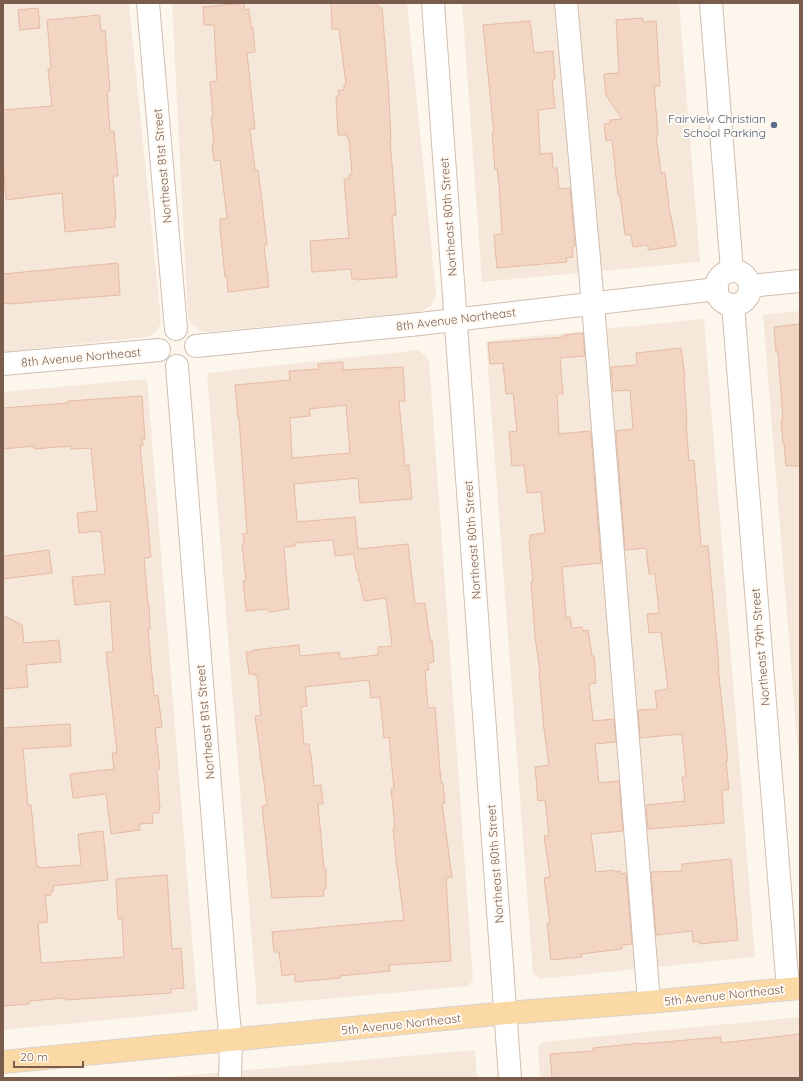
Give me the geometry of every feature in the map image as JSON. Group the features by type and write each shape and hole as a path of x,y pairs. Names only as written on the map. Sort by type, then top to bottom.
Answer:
{"main road":[{"name":"5th Avenue Northeast","path":"3,1062 231,1041 506,1013 649,1002 794,988"}],"street":[{"name":"Northeast 81st Street","path":"148,3 176,329"},
{"name":"Northeast 80th Street","path":"433,3 510,1078"},
{"path":"566,3 593,304 649,1002"},
{"path":"711,3 732,271"},
{"path":"732,271 740,272 745,276 750,286 748,297 738,304 727,304 718,296 718,281 725,273 732,271"},
{"path":"750,286 800,281"},
{"name":"8th Avenue Northeast","path":"196,346 456,320 717,289"},
{"name":"Northeast 79th Street","path":"733,305 794,988"},
{"path":"176,329 184,330 190,333 196,346 191,360 186,364 177,366 165,361 159,350 159,343 162,337 166,333 176,329"},
{"name":"8th Avenue Northeast","path":"3,364 159,350"},
{"name":"Northeast 81st Street","path":"177,366 231,1041 230,1078"}],"shaded area":[{"path":"3,3 129,3 161,321 156,332 152,335 146,337 3,352"},
{"path":"172,3 407,3 436,294 431,306 419,312 207,332 200,331 191,323 188,317"},
{"path":"462,3 679,3 700,262 482,282"},
{"path":"800,311 800,777 763,315"},
{"path":"704,319 755,957 539,979 533,973 486,341"},
{"path":"419,350 429,360 473,979 469,986 257,1005 207,373"},
{"path":"147,379 198,1011 3,1030 3,392"},
{"path":"800,1017 800,1078 540,1078 538,1047 542,1042"},
{"path":"475,1050 477,1078 157,1078"}],"building":[{"path":"244,3 245,10 249,9 251,27 253,27 255,52 247,53 255,129 250,129 255,170 258,170 261,193 267,245 264,245 269,287 228,292 220,228 220,219 227,218 220,160 214,161 212,144 214,143 211,117 213,116 210,82 217,81 214,25 204,25 203,7"},
{"path":"331,3 378,3 378,8 382,8 396,215 392,216 397,277 357,280 352,279 351,269 312,272 310,241 349,238 344,179 349,179 349,175 352,174 349,138 347,138 347,135 338,135 336,96 339,96 338,90 344,90 344,85 346,85 339,29 332,29"},
{"path":"38,8 40,28 20,30 18,10"},
{"path":"99,15 101,31 105,30 110,91 107,91 110,131 114,131 118,176 113,176 116,219 114,219 115,227 65,232 62,193 6,200 3,160 3,110 52,106 48,69 51,68 47,20"},
{"path":"642,18 643,22 656,21 660,86 654,86 658,134 656,134 661,173 665,173 670,215 676,246 648,250 648,245 633,247 631,235 625,235 620,195 618,195 612,140 606,141 604,124 610,123 610,120 622,119 606,95 604,74 619,73 616,20"},
{"path":"530,21 534,53 553,51 555,79 552,79 555,108 538,110 540,154 552,153 553,168 557,168 559,189 570,188 575,246 572,247 573,257 566,258 567,262 497,268 494,235 502,234 499,183 497,169 495,170 492,133 494,133 483,25"},
{"path":"118,263 120,295 3,304 3,274"},
{"path":"800,324 800,466 786,466 781,420 783,420 778,352 776,352 774,327"},
{"path":"583,333 585,356 560,358 563,394 557,394 559,434 590,431 591,434 601,563 562,567 566,618 570,617 572,628 582,627 583,631 588,630 592,656 594,656 596,683 589,684 593,721 614,719 616,742 595,744 599,783 619,781 623,831 591,834 596,872 614,870 614,872 620,871 621,874 626,873 632,944 622,945 622,949 581,954 582,957 551,960 547,923 550,923 544,878 550,877 544,836 549,836 545,800 538,801 535,767 549,765 535,636 531,582 533,582 529,541 530,535 545,533 541,492 527,493 524,465 512,466 509,432 517,431 513,393 506,394 503,363 490,364 488,343 564,337 564,335"},
{"path":"681,348 685,376 689,461 694,460 701,546 708,546 718,667 728,761 726,761 729,790 722,790 724,823 648,829 646,805 685,801 682,777 686,777 682,734 640,738 638,710 657,709 655,691 668,689 661,632 649,633 647,614 659,613 655,574 649,574 646,548 625,550 616,431 633,429 630,390 613,391 611,367 637,365 636,353"},
{"path":"343,362 343,370 403,367 405,401 399,401 405,466 409,465 412,499 360,503 358,478 294,484 297,522 355,517 358,549 408,544 415,604 425,603 430,640 432,640 434,662 428,663 429,670 425,670 428,708 435,707 441,783 443,783 445,803 442,803 452,877 446,878 451,961 389,965 390,971 340,976 340,978 295,982 295,974 282,976 279,952 274,952 272,932 404,920 393,828 395,828 391,789 394,789 389,737 384,738 380,697 371,698 369,680 305,687 307,706 301,707 304,744 309,744 314,786 321,785 323,804 318,804 324,869 326,869 326,889 323,889 324,896 272,898 262,806 267,805 255,716 261,715 257,675 255,676 255,674 249,674 246,652 299,645 300,656 339,652 340,659 378,655 378,647 392,646 386,598 364,601 358,571 356,571 354,554 335,556 333,540 295,543 295,546 284,547 289,609 269,612 268,609 246,611 243,581 246,581 242,545 244,545 243,534 247,533 239,418 235,385 290,380 289,371 318,369 318,364","holes":["346,405 350,453 292,458 290,418 310,416 309,409"]},
{"path":"142,396 145,439 142,439 143,445 140,446 151,557 144,558 149,604 150,629 148,629 154,696 158,695 162,727 155,728 160,769 157,770 160,809 159,813 152,813 153,823 139,824 140,830 111,834 106,794 73,798 70,774 114,769 112,753 117,753 106,652 113,652 110,601 75,605 72,577 105,574 101,532 79,533 77,513 97,510 91,448 71,449 71,446 34,449 34,446 3,449 3,408 68,403 68,401"},
{"path":"49,550 52,573 3,579 3,556"},
{"path":"3,615 22,625 24,643 59,640 61,662 26,665 28,687 3,689"},
{"path":"70,724 71,746 23,749 28,805 31,805 37,867 81,865 78,834 103,831 108,880 53,886 54,891 51,891 51,895 45,896 48,922 38,923 41,963 124,957 122,919 118,919 116,879 167,875 172,949 181,948 184,988 171,989 171,993 66,1000 65,998 29,1001 29,1004 3,1006 3,728"},
{"path":"731,859 738,940 700,944 699,941 693,942 692,931 656,935 651,872 682,871 682,864"},
{"path":"800,1034 800,1078 552,1078 550,1054 594,1051 593,1048 641,1043 721,1037 721,1043"}],"place":[{"name":"Fairview Christian School Parking","path":"774,125"}]}
